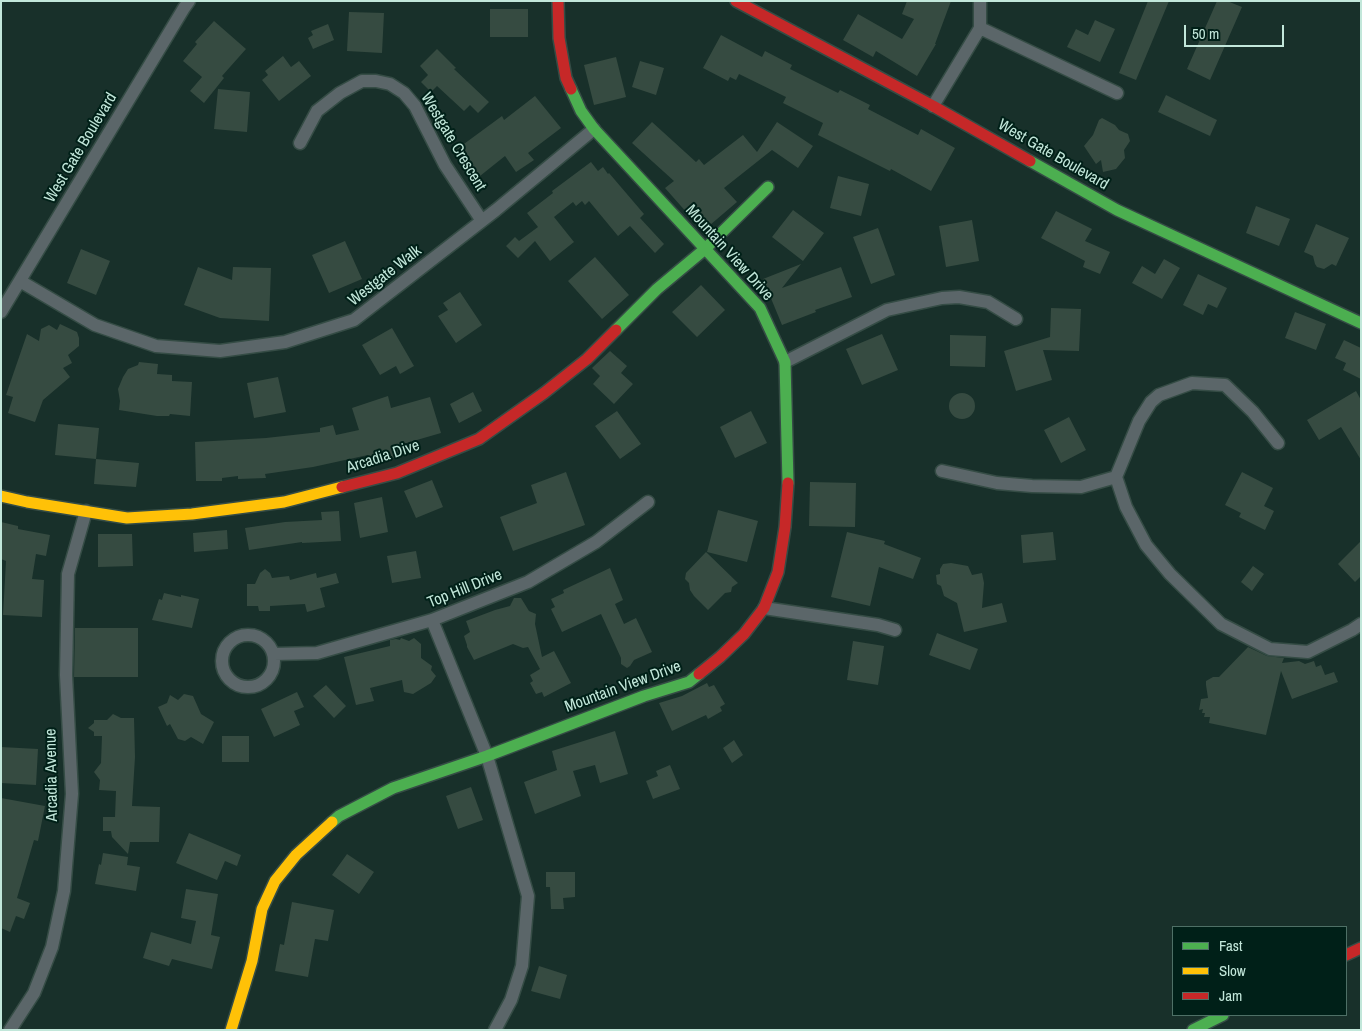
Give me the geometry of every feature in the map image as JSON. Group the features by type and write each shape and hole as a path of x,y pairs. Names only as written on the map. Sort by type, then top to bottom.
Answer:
{"street":[{"name":"West Gate Boulevard","path":"1,312 190,1"},
{"name":"Mountain View Drive","path":"231,1030 252,961 262,909 275,881 296,855 339,816 394,788 488,756 636,699 688,682 720,657 744,634 764,608 778,572 785,527 789,472 786,362 760,308 594,129 582,111 566,78 559,38 558,1"},
{"name":"West Gate Boulevard","path":"736,1 933,106 1117,210 1361,323"},
{"path":"933,106 980,28 980,1"},
{"path":"980,28 1117,93"},
{"name":"Westgate Crescent","path":"300,142 317,111 340,93 362,81 390,84 404,93 415,106 445,166 482,221"},
{"name":"Westgate Walk","path":"20,280 95,325 156,346 220,351 285,342 354,320 482,221 594,129"},
{"name":"Arcadia Dive","path":"1,496 127,518 192,514 284,502 397,473 480,439 544,393 587,359 657,289 705,249 768,187"},
{"path":"786,362 887,310 942,298 988,302 1016,319"},
{"path":"1278,443 1254,412 1225,385 1192,383 1159,395 1151,402 1139,421 1116,477 1126,507 1146,546 1170,574 1221,624 1270,650 1308,652 1361,624"},
{"path":"942,471 997,483 1032,486 1081,487 1116,477"},
{"name":"Top Hill Drive","path":"274,654 317,653 432,620 528,582 596,542 648,502"},
{"name":"Arcadia Avenue","path":"10,1030 34,993 52,947 64,891 72,794 66,675 68,574 86,511"},
{"path":"764,608 878,625 895,630"},
{"path":"432,620 488,756 528,896 522,966 511,1000 495,1030"},
{"path":"246,635 264,640 274,654 275,662 269,678 255,686 246,687 231,681 223,666 222,658 230,642 246,635"},
{"path":"1347,955 1361,948"},
{"path":"1193,1030 1222,1016"}],"building":[{"path":"907,1 951,1 936,44 917,76 876,51 873,57 843,40 858,14 902,39 914,19 902,14"},
{"path":"1148,1 1169,1 1136,80 1119,73"},
{"path":"1217,1 1227,1 1242,7 1210,80 1187,69"},
{"path":"490,9 528,9 528,37 490,37"},
{"path":"349,12 384,13 382,53 347,51"},
{"path":"1095,20 1115,29 1100,62 1067,47 1076,29 1088,35"},
{"path":"214,21 246,49 222,76 224,78 204,103 190,91 202,77 183,61 197,44 195,42"},
{"path":"328,24 334,40 313,49 308,38 313,35 311,31"},
{"path":"721,35 762,57 765,51 792,65 790,69 838,93 840,90 870,105 868,109 918,135 921,129 955,148 931,191 891,169 890,171 818,135 823,123 783,103 786,97 739,74 736,80 730,77 728,81 703,68"},
{"path":"437,49 456,68 454,69 489,102 478,113 470,105 464,111 437,86 431,92 421,82 428,75 420,66"},
{"path":"283,56 291,67 299,61 311,76 279,101 262,80 268,75 265,71"},
{"path":"616,57 626,97 594,105 584,65"},
{"path":"640,61 664,68 656,95 632,87"},
{"path":"218,89 250,92 247,132 214,129"},
{"path":"1166,95 1217,120 1210,136 1158,112"},
{"path":"535,96 561,128 528,153 534,160 516,172 505,156 475,180 453,152 502,116 504,120"},
{"path":"1102,118 1128,134 1130,141 1124,150 1125,158 1116,169 1103,172 1101,160 1096,164 1084,146 1093,135 1099,120"},
{"path":"652,122 696,162 699,159 704,165 743,135 757,152 777,122 813,146 798,168 772,150 724,188 737,202 703,231 665,188 674,181 632,143"},
{"path":"591,162 598,171 603,167 609,173 644,214 640,218 664,244 655,253 630,226 618,236 589,201 585,205 582,201 576,206 573,202 554,217 574,242 550,261 535,241 518,258 506,246 515,237 519,241 538,227 527,213 553,193 552,191"},
{"path":"838,176 869,184 861,216 830,208"},
{"path":"1256,206 1290,219 1279,246 1246,233"},
{"path":"793,210 824,233 803,261 772,237"},
{"path":"1056,211 1092,229 1085,241 1110,252 1100,274 1083,267 1085,261 1041,238"},
{"path":"972,220 979,261 946,267 939,226"},
{"path":"1316,224 1349,238 1336,266 1332,264 1324,269 1317,267 1313,256 1304,252"},
{"path":"878,228 895,275 871,284 853,237"},
{"path":"345,241 362,279 329,293 312,255"},
{"path":"81,249 110,261 96,295 67,283"},
{"path":"595,257 629,295 602,319 568,281"},
{"path":"1164,259 1180,268 1162,299 1132,283 1142,266 1155,274"},
{"path":"801,264 782,288 841,267 852,297 815,310 816,312 782,325 763,279"},
{"path":"198,267 232,280 233,267 271,268 269,321 220,318 184,305"},
{"path":"1198,274 1227,288 1217,308 1208,304 1203,315 1183,305"},
{"path":"701,285 725,310 697,337 672,312"},
{"path":"460,292 482,325 456,343 438,316 448,310 443,303"},
{"path":"1051,308 1081,309 1079,351 1043,350 1052,380 1016,391 1004,351 1050,337"},
{"path":"1295,312 1326,324 1316,350 1285,338"},
{"path":"60,324 77,332 79,338 79,346 68,355 72,363 63,368 70,377 43,400 35,422 8,413 13,397 6,395 27,334 39,341 41,329 49,325 57,330"},
{"path":"392,328 414,366 400,374 396,366 380,375 362,345"},
{"path":"882,334 898,370 862,385 846,349"},
{"path":"950,335 986,336 985,367 950,366"},
{"path":"1344,340 1361,348 1361,379 1343,370 1346,363 1335,358"},
{"path":"610,351 627,366 621,373 633,384 614,404 593,384 600,376 592,368"},
{"path":"139,362 158,364 157,374 172,375 172,381 192,382 190,416 170,414 169,416 157,416 119,410 118,389 123,377 128,369 138,365"},
{"path":"278,377 286,412 254,418 247,383"},
{"path":"1356,391 1361,400 1361,460 1341,427 1319,440 1307,420"},
{"path":"473,392 482,411 459,423 450,404"},
{"path":"962,393 971,397 975,406 971,415 962,419 953,415 949,406 953,397"},
{"path":"388,396 391,408 430,397 441,433 403,444 406,454 371,465 368,455 313,467 265,474 266,478 238,479 238,476 222,478 222,481 196,481 195,442 266,438 320,432 320,428 333,425 336,435 359,430 352,408"},
{"path":"617,411 641,444 620,459 595,426"},
{"path":"751,411 767,443 735,458 720,427"},
{"path":"1069,417 1086,450 1061,463 1044,430"},
{"path":"58,424 99,428 96,459 55,455"},
{"path":"96,459 139,463 136,487 94,484"},
{"path":"566,472 585,525 513,551 500,517 537,503 531,485"},
{"path":"1242,472 1273,488 1264,506 1274,511 1265,530 1239,517 1241,513 1225,505"},
{"path":"432,480 443,507 416,518 404,491"},
{"path":"810,482 856,483 855,527 809,526"},
{"path":"382,497 388,532 360,538 354,503"},
{"path":"718,510 758,521 747,562 707,552"},
{"path":"339,511 341,541 302,542 249,550 245,528 285,522 322,520 321,512"},
{"path":"1,522 18,526 18,529 50,535 46,556 36,554 32,579 44,580 42,617 3,615 6,561 1,559"},
{"path":"227,530 228,549 194,552 193,533"},
{"path":"847,532 885,541 884,544 921,558 913,579 879,567 870,606 831,597"},
{"path":"1053,532 1056,560 1023,563 1021,535"},
{"path":"98,534 132,534 133,566 98,567"},
{"path":"1361,541 1361,576 1355,582 1338,564"},
{"path":"416,551 421,578 392,583 387,556"},
{"path":"706,552 738,583 732,587 731,592 725,593 708,610 694,596 690,590 689,583 685,579 686,573"},
{"path":"951,563 968,566 972,575 982,573 984,583 982,608 1002,603 1007,622 964,632 957,603 944,596 941,586 937,584 936,575 940,574 943,564"},
{"path":"1253,566 1264,574 1252,591 1241,582"},
{"path":"610,568 623,600 615,604 624,624 636,618 652,652 634,660 627,668 621,664 621,658 601,614 562,632 551,609 555,607 551,599 564,593 563,590"},
{"path":"265,569 272,578 289,576 290,580 316,573 317,578 336,573 339,583 320,588 325,607 307,612 305,604 270,606 270,611 259,611 258,606 247,606 247,584 255,584 260,573"},
{"path":"164,593 199,599 192,628 152,620 159,599 162,600"},
{"path":"514,598 521,598 529,611 536,614 535,624 542,657 554,651 571,683 544,697 542,692 536,694 530,683 533,681 530,675 540,669 528,647 523,648 513,644 474,660 467,647 464,636 470,632 466,621 510,606"},
{"path":"75,628 138,628 138,677 74,677"},
{"path":"937,633 978,649 970,670 929,655"},
{"path":"401,638 409,641 414,638 421,644 421,658 432,666 431,670 436,676 431,683 413,694 404,692 402,680 370,688 374,701 356,705 344,657 390,646 390,640 400,640"},
{"path":"853,641 884,646 878,685 847,680"},
{"path":"1248,647 1267,656 1284,658 1282,663 1299,661 1305,664 1314,661 1316,667 1321,665 1325,675 1334,672 1338,682 1292,699 1281,671 1266,735 1209,723 1210,717 1204,717 1203,709 1199,710 1201,699 1208,698 1206,681 1213,677 1219,677"},
{"path":"707,683 709,687 714,685 725,704 720,707 722,711 708,719 706,715 672,731 659,703 682,696"},
{"path":"326,685 346,706 334,718 313,696"},
{"path":"297,692 304,707 294,711 300,725 274,737 261,709"},
{"path":"184,694 193,696 201,714 214,722 203,744 191,737 185,741 178,739 170,724 167,726 158,707 167,703 170,695 178,700"},
{"path":"113,714 121,718 134,718 135,757 132,806 160,807 159,842 130,842 128,854 112,837 111,831 103,831 103,817 115,817 116,791 99,790 100,780 94,772 101,763 102,736 94,736 94,732 88,728 94,723 94,720 107,720"},
{"path":"615,731 628,774 600,783 595,765 573,771 581,796 535,814 524,782 557,770 552,751"},
{"path":"222,736 249,736 249,762 222,762"},
{"path":"734,740 743,755 732,763 723,748"},
{"path":"1,747 38,749 36,785 1,783"},
{"path":"670,765 680,789 653,799 646,781 658,776 656,771"},
{"path":"471,787 483,820 458,829 446,796"},
{"path":"1,798 45,806 38,841 34,840 17,898 30,903 24,919 16,916 10,932 1,928"},
{"path":"189,833 241,855 237,866 225,861 217,880 176,863"},
{"path":"103,853 128,857 127,865 140,867 136,891 95,884"},
{"path":"347,854 374,872 359,894 332,875"},
{"path":"546,872 575,872 575,897 563,898 564,909 551,909 550,887 546,887"},
{"path":"186,889 218,894 211,935 220,937 212,969 172,959 169,966 143,958 151,932 191,944 196,921 181,918"},
{"path":"292,902 334,910 328,941 315,939 308,977 275,971 280,944 284,945"},
{"path":"539,966 567,975 560,999 531,991"}],"traffic: fast":[{"path":"571,89 581,111 594,129 760,308 785,362 788,483"},
{"path":"1030,161 1117,210 1361,323"},
{"path":"616,330 657,289 705,249 768,187"},
{"path":"332,822 339,816 393,788 487,756 644,696 689,682 699,674"},
{"path":"1193,1030 1221,1016"}],"traffic: slow":[{"path":"1,496 127,518 192,514 284,502 342,487"},
{"path":"231,1030 252,961 262,909 275,881 296,855 332,822"}],"traffic: jam":[{"path":"558,1 559,38 566,78 571,89"},
{"path":"736,1 933,106 1030,161"},
{"path":"342,487 397,473 479,439 544,393 587,359 616,330"},
{"path":"699,674 744,634 764,608 778,572 785,527 788,483"},
{"path":"1347,955 1361,948"}]}
